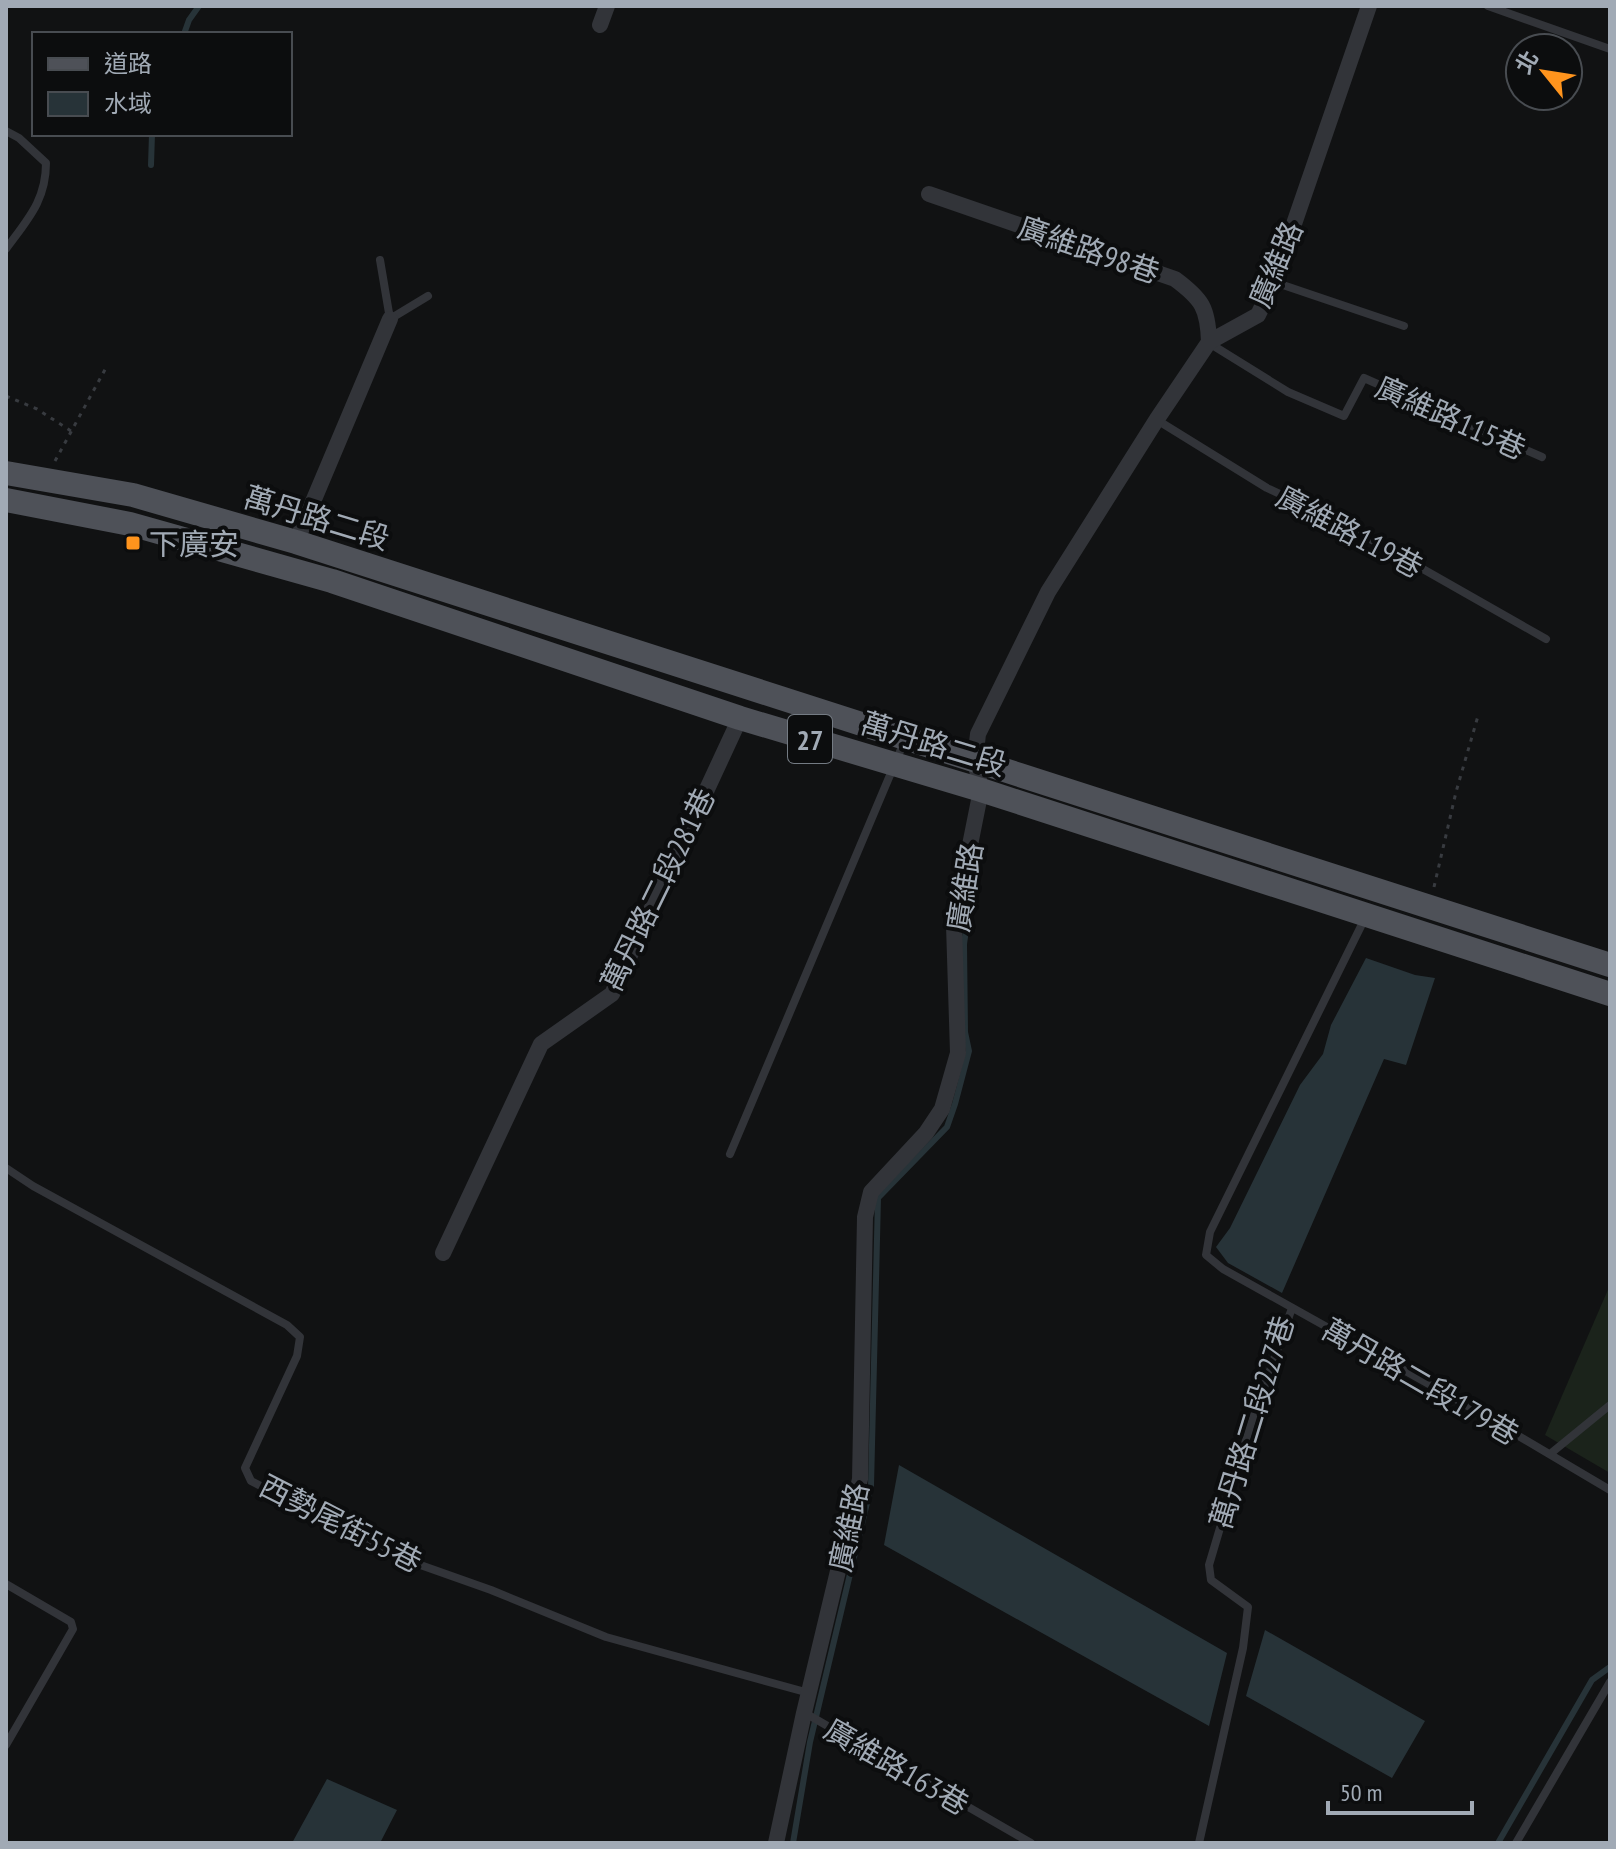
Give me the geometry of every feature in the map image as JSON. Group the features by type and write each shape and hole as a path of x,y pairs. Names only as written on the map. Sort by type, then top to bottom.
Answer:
{"main road":[{"name":"萬丹路二段","path":"6,473 133,495 296,542 1610,965"},
{"name":"萬丹路二段","path":"6,500 130,524 332,581 740,718 981,790 1610,994"}],"street":[{"path":"600,25 607,6"},
{"name":"廣維路","path":"776,1843 860,1479 865,1217 871,1192 926,1133 942,1109 958,1053 954,925 981,790 975,760 978,734 1048,592 1157,419 1209,342 1258,315 1274,282 1369,6"},
{"name":"廣維路98巷","path":"929,194 1175,279 1200,298 1208,321 1209,342"},
{"path":"296,542 390,319"},
{"name":"萬丹路二段281巷","path":"443,1253 541,1044 612,994 740,718"}],"lane":[{"path":"1488,6 1610,49"},
{"path":"6,131 19,138 46,163 46,180 41,200 6,249"},
{"path":"380,260 390,319 428,296"},
{"path":"1274,282 1404,326"},
{"name":"廣維路115巷","path":"1209,342 1288,392 1344,416 1364,378 1542,457"},
{"name":"廣維路119巷","path":"1157,419 1267,488 1342,523 1546,639"},
{"path":"287,569 296,542"},
{"path":"730,1154 905,739"},
{"name":"萬丹路二段227巷","path":"1199,1843 1243,1648 1248,1607 1211,1580 1209,1565 1250,1427 1292,1308 1223,1269 1206,1255 1210,1232 1366,915"},
{"name":"西勢尾街55巷","path":"6,1168 33,1186 287,1325 300,1337 297,1356 245,1468 251,1481 395,1556 491,1590 606,1637 809,1694"},
{"name":"萬丹路二段179巷","path":"1292,1308 1610,1490"},
{"name":"萬丹路二段179巷","path":"1550,1454 1610,1405"},
{"path":"6,1584 71,1622 73,1629 6,1745"},
{"path":"1516,1843 1609,1685"},
{"name":"廣維路163巷","path":"804,1713 1031,1843"}],"path":[{"path":"45,479 107,366"},
{"path":"6,396 37,409 71,431"},
{"path":"1430,906 1456,792 1478,716"}],"shaded area":[{"path":"1610,1285 1610,1473 1545,1435"}],"water":[{"path":"1366,958 1415,975 1435,978 1406,1065 1384,1059 1282,1293 1228,1263 1216,1247 1230,1228 1300,1085 1323,1054 1331,1025"},
{"path":"899,1465 1227,1653 1209,1726 884,1545"},
{"path":"1265,1630 1425,1721 1392,1778 1246,1696"},
{"path":"327,1779 397,1810 380,1843 292,1843"}],"waterway":[{"path":"185,32 199,6"},
{"path":"151,165 152,136"},
{"path":"793,1843 810,1742 871,1486 878,1198 947,1127 955,1104 969,1051 965,1032 964,944 972,887 970,873"},
{"path":"1498,1843 1592,1680 1610,1667"}],"place":[{"name":"下廣安","path":"133,543"}]}
